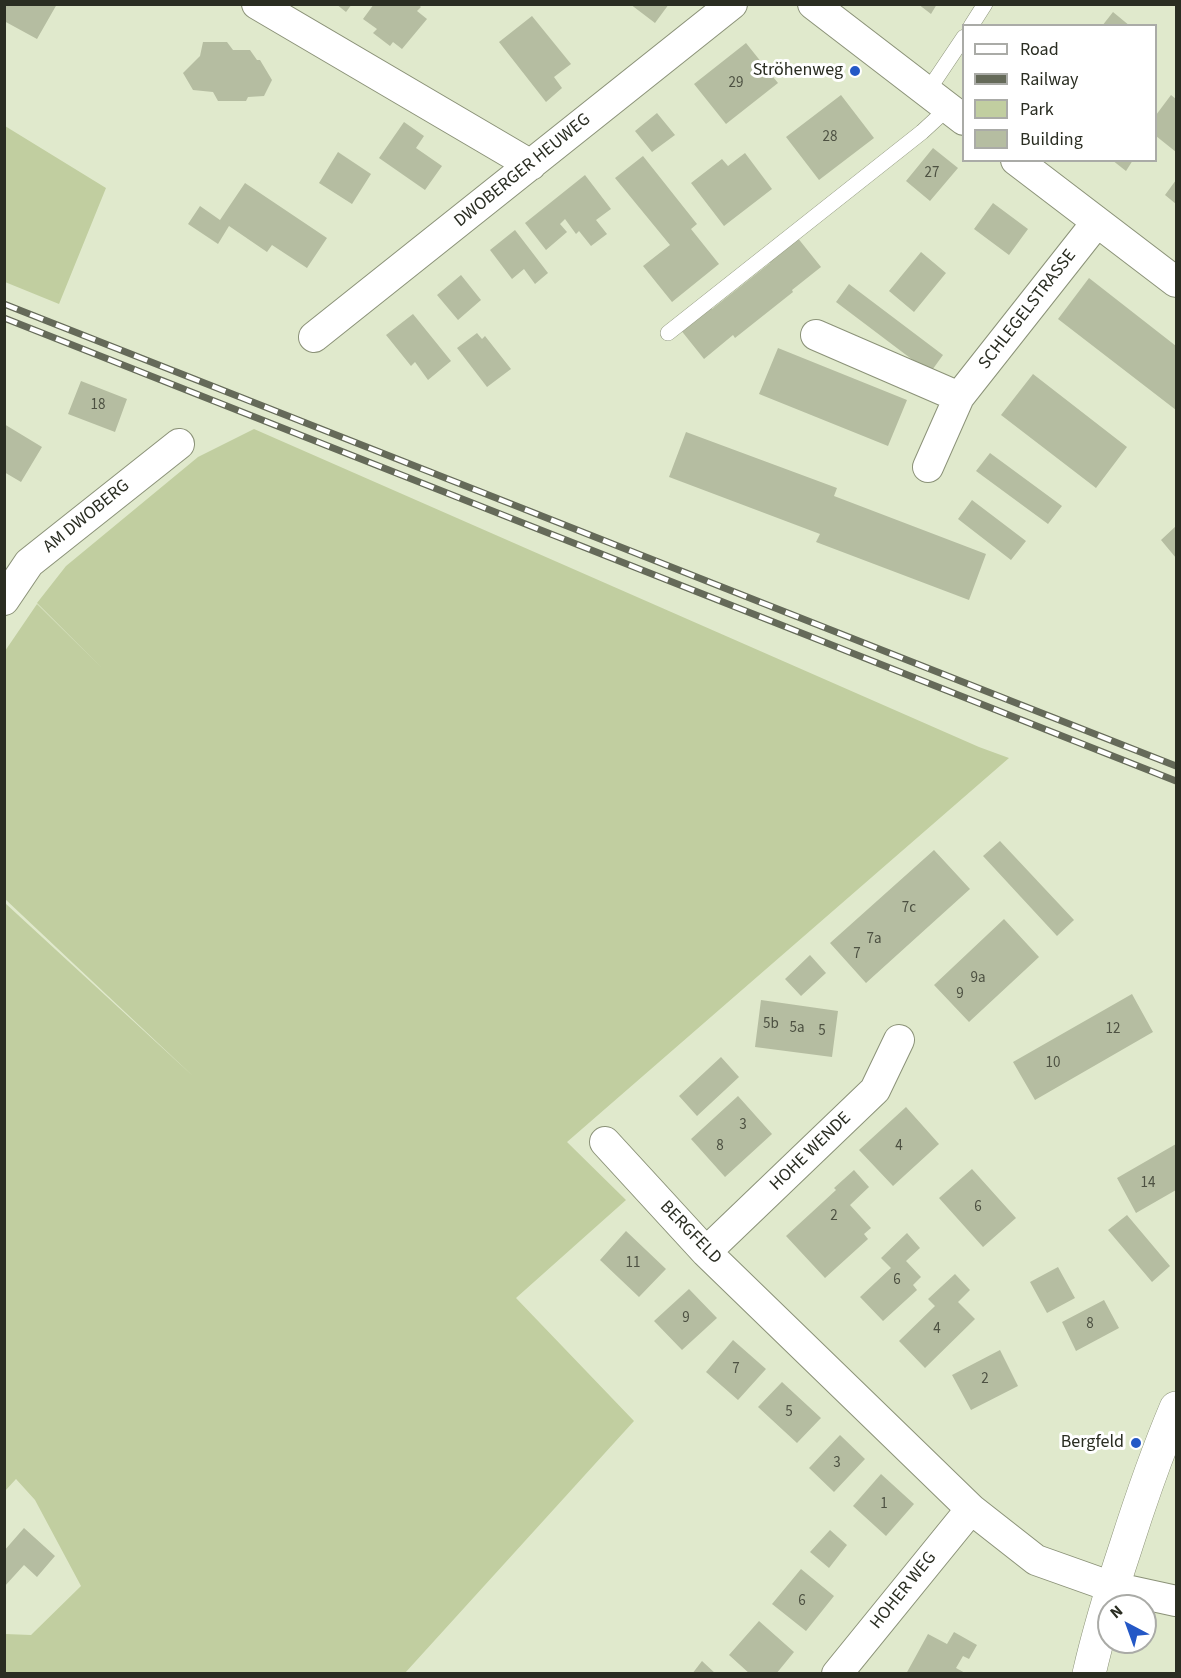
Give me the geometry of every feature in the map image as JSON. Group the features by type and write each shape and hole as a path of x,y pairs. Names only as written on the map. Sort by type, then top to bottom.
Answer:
{"street":[{"path":"257,4 531,165"},
{"name":"DWOBERGER HEUWEG","path":"314,337 732,4"},
{"path":"813,4 946,107"},
{"path":"1019,162 1176,282"},
{"name":"SCHLEGELSTRASSE","path":"928,467 959,397 1097,222"},
{"path":"816,335 959,397"},
{"name":"AM DWOBERG","path":"4,600 29,563 179,444"},
{"name":"HOHE WENDE","path":"706,1252 875,1090 899,1040"},
{"name":"BERGFELD","path":"605,1142 706,1252 971,1509 1036,1560 1112,1587 1176,1601"},
{"path":"1089,1674 1112,1587 1158,1450 1176,1408"},
{"name":"HOHER WEG","path":"837,1674 971,1509"}],"lane":[{"path":"972,24 985,4"},
{"path":"668,333 922,132 946,107 962,41"}],"green space":[{"path":"5,126 106,188 59,304 5,282"},
{"path":"254,429 979,747 1009,758 567,1142 626,1200 516,1298 634,1421 405,1673 5,1673 5,1634 31,1635 81,1586 35,1500 16,1479 5,1491 5,903 194,1077 5,899 5,651 37,604 102,668 37,603 66,566 198,457"}],"building":[{"path":"6,4 57,4 37,39 4,21"},
{"path":"336,4 352,4 346,12"},
{"path":"374,4 418,4 421,7 417,11 427,19 402,49 393,42 390,46 373,33 377,29 363,19"},
{"path":"630,4 669,4 655,23"},
{"path":"918,4 937,4 931,14"},
{"path":"1113,12 1128,24 1104,24"},
{"path":"532,16 571,64 554,77 562,88 546,102 499,42"},
{"path":"203,42 227,42 233,50 250,50 257,60 260,60 272,80 264,96 248,97 246,101 218,101 213,92 193,90 183,73 200,56"},
{"path":"746,43 778,83 726,124 694,84"},
{"path":"841,95 874,138 819,180 786,137"},
{"path":"1171,95 1176,99 1176,152 1157,137 1157,114"},
{"path":"657,113 675,135 652,152 635,131"},
{"path":"404,122 424,136 416,148 442,166 425,190 379,158"},
{"path":"933,148 958,168 930,201 906,181"},
{"path":"338,152 371,174 352,204 319,183"},
{"path":"745,153 772,189 724,226 691,183 722,159 728,166"},
{"path":"643,156 697,224 691,229 719,264 672,302 643,266 670,245 615,178"},
{"path":"1115,162 1132,162 1126,171"},
{"path":"585,175 611,209 596,220 607,234 591,246 579,231 576,234 565,219 560,224 567,232 546,250 525,223"},
{"path":"1176,180 1176,204 1165,195"},
{"path":"245,183 327,238 307,268 272,245 267,252 229,226 218,244 188,224 200,206 220,220"},
{"path":"993,203 1028,229 1009,255 974,229"},
{"path":"515,230 548,273 535,284 524,269 512,279 490,250"},
{"path":"797,237 821,267 735,338 733,335 704,359 680,329 709,306 712,309 770,263 768,260"},
{"path":"921,252 946,273 914,312 889,291"},
{"path":"461,275 481,300 458,320 437,295"},
{"path":"1089,278 1176,346 1176,410 1058,319"},
{"path":"849,284 943,355 930,373 836,302"},
{"path":"413,314 451,361 428,380 415,362 411,366 386,335"},
{"path":"477,333 482,339 485,336 511,369 487,387 457,348"},
{"path":"778,348 907,400 888,446 759,394"},
{"path":"1033,374 1127,447 1096,488 1001,415"},
{"path":"81,381 127,399 115,432 68,414"},
{"path":"4,424 42,447 21,482 4,472"},
{"path":"686,432 837,488 834,496 986,554 969,600 816,542 820,534 669,477"},
{"path":"990,453 1062,506 1048,524 976,471"},
{"path":"972,500 1026,541 1011,560 958,519"},
{"path":"1176,526 1176,558 1161,540"},
{"path":"1000,841 1074,920 1057,936 983,856"},
{"path":"934,850 970,889 866,983 830,943"},
{"path":"1004,919 1039,957 969,1022 934,985"},
{"path":"810,955 826,973 801,996 785,979"},
{"path":"1132,994 1153,1032 1035,1100 1013,1062"},
{"path":"761,1000 838,1011 832,1057 755,1047"},
{"path":"721,1057 739,1077 697,1116 679,1096"},
{"path":"738,1096 772,1134 725,1177 691,1139"},
{"path":"906,1107 939,1144 893,1186 859,1150"},
{"path":"1176,1144 1176,1190 1136,1213 1117,1178"},
{"path":"972,1169 1016,1218 983,1247 939,1198"},
{"path":"854,1170 869,1187 850,1205 871,1228 864,1234 868,1239 825,1278 786,1236 836,1190 834,1188"},
{"path":"1127,1215 1170,1266 1152,1282 1108,1230"},
{"path":"626,1231 666,1269 639,1297 600,1260"},
{"path":"907,1233 920,1248 906,1261 921,1277 913,1285 917,1290 883,1321 860,1297 891,1268 881,1258"},
{"path":"1058,1267 1075,1298 1047,1313 1030,1282"},
{"path":"955,1274 970,1290 958,1302 975,1319 925,1368 899,1341 935,1306 928,1299"},
{"path":"689,1289 717,1318 682,1350 654,1321"},
{"path":"1104,1300 1119,1328 1076,1351 1062,1322"},
{"path":"733,1340 766,1369 738,1400 706,1372"},
{"path":"1000,1350 1018,1386 971,1410 952,1375"},
{"path":"782,1382 821,1418 797,1443 758,1407"},
{"path":"840,1435 865,1459 834,1492 809,1468"},
{"path":"881,1474 914,1504 886,1536 853,1506"},
{"path":"24,1528 55,1556 37,1577 24,1565 4,1587 4,1551"},
{"path":"830,1530 847,1545 829,1568 810,1552"},
{"path":"801,1569 834,1596 806,1631 772,1604"},
{"path":"759,1621 794,1652 776,1674 750,1674 729,1655"},
{"path":"954,1632 977,1645 969,1659 963,1656 956,1668 967,1674 906,1674 928,1634 947,1644"},
{"path":"702,1661 716,1674 692,1674"}],"railway":[{"path":"4,304 1176,766"},
{"path":"4,318 1176,781"}],"place":[{"name":"Ströhenweg","path":"855,71"},
{"name":"Bergfeld","path":"1136,1443"}]}
